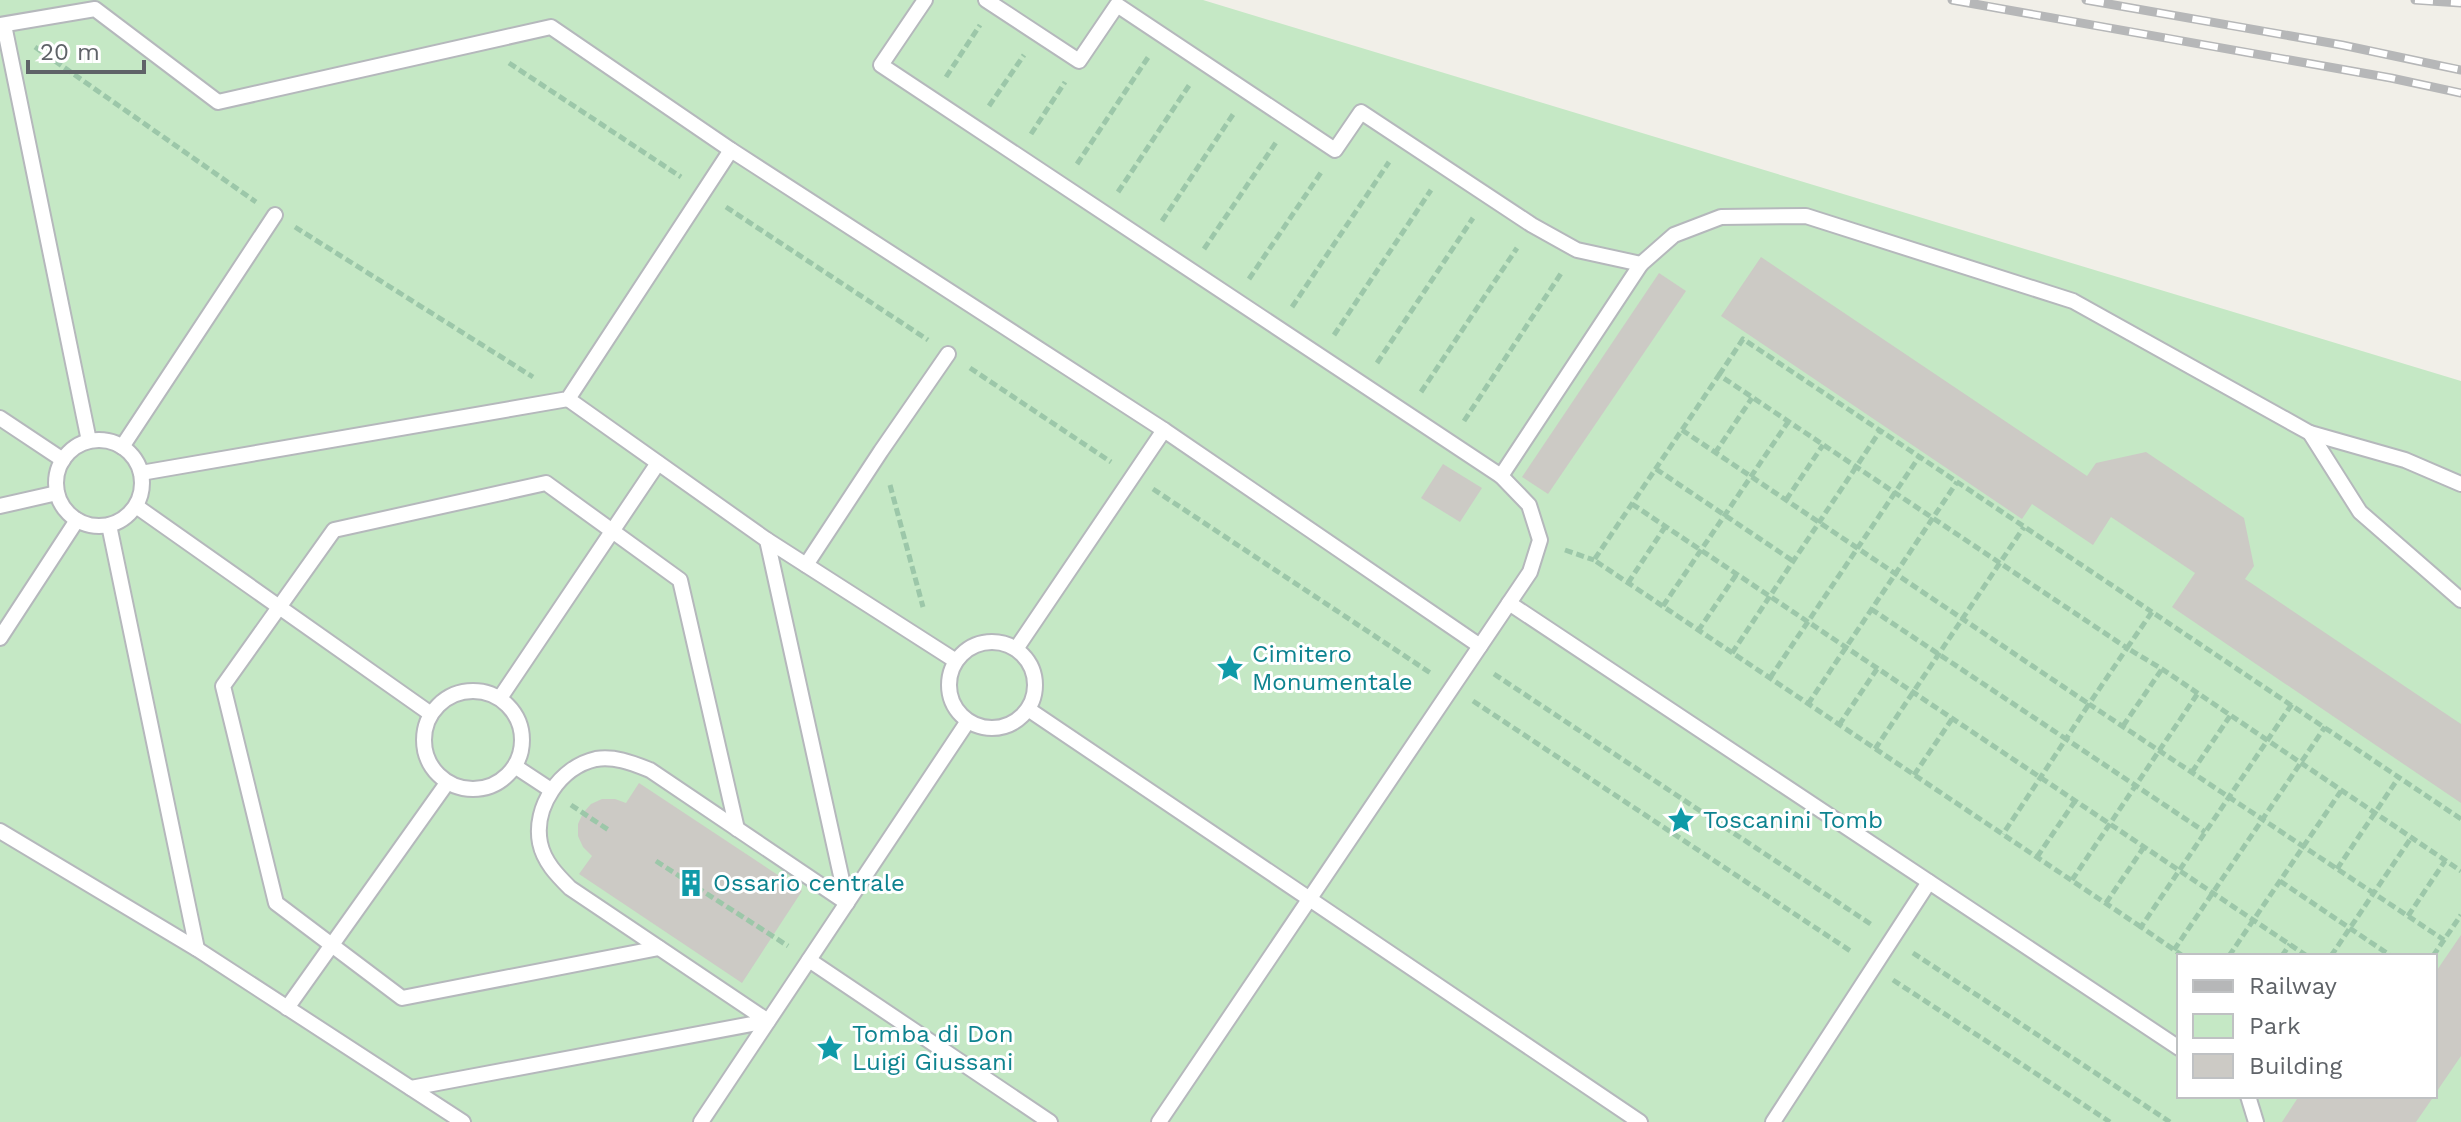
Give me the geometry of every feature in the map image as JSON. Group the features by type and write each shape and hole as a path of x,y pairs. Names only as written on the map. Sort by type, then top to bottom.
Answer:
{"lane":[{"path":"925,0 881,65 1501,476 1529,505 1540,540 1530,572 1159,1122"},
{"path":"990,2 1079,61 1117,5 1335,150 1361,112 1532,225 1577,250 1641,264"},
{"path":"89,441 2,25 95,9 218,102 551,27 731,150 1164,430 1480,646"},
{"path":"568,399 731,150"},
{"path":"122,447 275,215"},
{"path":"1501,476 1641,264 1674,235 1721,217 1806,216 2073,301 2310,433 2405,460 2461,484"},
{"path":"806,565 948,354"},
{"path":"141,473 568,399 767,540 956,661"},
{"path":"0,418 63,460"},
{"path":"1016,649 1164,430"},
{"path":"2310,433 2360,512 2461,600"},
{"path":"101,440 122,447 131,454 141,473 136,506 119,521 109,525 98,526 77,520 68,513 57,493 58,470 63,460 79,445 89,441 101,440"},
{"path":"500,698 658,463"},
{"path":"659,948 402,998 276,903 223,686 334,530 546,483 680,580 737,829"},
{"path":"0,506 57,493"},
{"path":"136,506 431,714"},
{"path":"0,638 77,520"},
{"path":"109,525 197,949"},
{"path":"767,540 847,903"},
{"path":"1509,603 2177,1047"},
{"path":"1004,643 1016,649 1033,670 1034,697 1028,709 1007,726 980,727 968,721 951,700 950,673 956,661 977,644 1004,643"},
{"path":"470,691 486,692 500,698 520,722 522,752 516,767 492,786 477,790 461,789 447,783 427,759 425,729 431,714 442,702 470,691"},
{"path":"1028,709 1640,1122"},
{"path":"701,1122 968,721"},
{"path":"768,1021 570,888 550,868 540,843 540,815 551,790 571,770 596,759 624,759 650,770 847,903"},
{"path":"516,767 551,790"},
{"path":"287,1008 447,783"},
{"path":"0,831 197,949 463,1122"},
{"path":"1773,1122 1929,882"},
{"path":"809,960 1050,1122"},
{"path":"411,1088 768,1021"},
{"path":"2249,1098 2256,1122"}],"path":[{"path":"932,98 990,2"},
{"path":"975,127 1038,34"},
{"path":"1063,185 1162,36"},
{"path":"480,43 2110,1122"},
{"path":"1017,154 1079,61"},
{"path":"1104,212 1204,63"},
{"path":"1148,242 1248,92"},
{"path":"1190,270 1290,120"},
{"path":"1278,328 1404,140"},
{"path":"1235,300 1335,150"},
{"path":"1321,356 1445,168"},
{"path":"1363,384 1488,196"},
{"path":"1407,413 1532,225"},
{"path":"1450,442 1577,250"},
{"path":"2180,954 1594,560 1743,339 2461,819"},
{"path":"1719,375 2461,871"},
{"path":"1715,453 1752,398"},
{"path":"1663,607 1788,422"},
{"path":"1682,430 2444,940"},
{"path":"1732,653 1881,431"},
{"path":"1786,500 1823,445"},
{"path":"881,451 934,646"},
{"path":"1770,678 1919,457"},
{"path":"1656,469 1793,561"},
{"path":"1808,704 1957,482"},
{"path":"1632,504 2304,954"},
{"path":"1628,583 1665,527"},
{"path":"1875,749 2025,527"},
{"path":"1698,631 1736,575"},
{"path":"1871,609 2205,832"},
{"path":"2003,834 2152,612"},
{"path":"1471,659 2170,1122"},
{"path":"1839,725 1877,669"},
{"path":"2123,726 2162,669"},
{"path":"2072,880 2198,693"},
{"path":"2141,927 2292,704"},
{"path":"2192,772 2230,716"},
{"path":"1914,775 1952,719"},
{"path":"2174,950 2325,727"},
{"path":"2337,869 2399,777"},
{"path":"2230,954 2341,791"},
{"path":"2037,857 2075,801"},
{"path":"583,813 610,831"},
{"path":"2332,954 2411,838"},
{"path":"2106,903 2144,847"},
{"path":"656,861 772,937"},
{"path":"2408,916 2445,861"},
{"path":"2280,881 2388,954"},
{"path":"2434,954 2461,915"},
{"path":"2283,954 2290,944"}],"green space":[{"name":"Cimitero Monumentale","path":"0,0 1203,0 2461,381 2461,1122 0,1122"}],"building":[{"path":"1761,257 2087,476 2096,463 2146,452 2244,518 2254,566 2245,579 2461,724 2461,803 2172,607 2195,573 2111,517 2093,545 2032,504 2022,519 1721,316"},
{"path":"1659,273 1686,291 1548,494 1522,477"},
{"path":"1443,464 1482,488 1460,522 1421,498"},
{"name":"Ossario centrale","path":"639,783 802,891 742,983 579,874 592,856 578,836 578,824 583,813 591,804 602,799 626,803"},
{"path":"2461,935 2461,1056 2437,1091 2437,970"},
{"path":"2298,1098 2433,1098 2416,1122 2282,1122"}],"railway":[{"path":"1952,0 2461,93"},
{"path":"2086,0 2342,45 2461,70"},
{"path":"2415,0 2461,3"}],"place":[{"name":"Cimitero Monumentale","path":"1230,668"},
{"name":"Toscanini Tomb","path":"1681,820"},
{"name":"Ossario centrale","path":"691,883"},
{"name":"Tomba di Don Luigi Giussani","path":"830,1048"}]}
